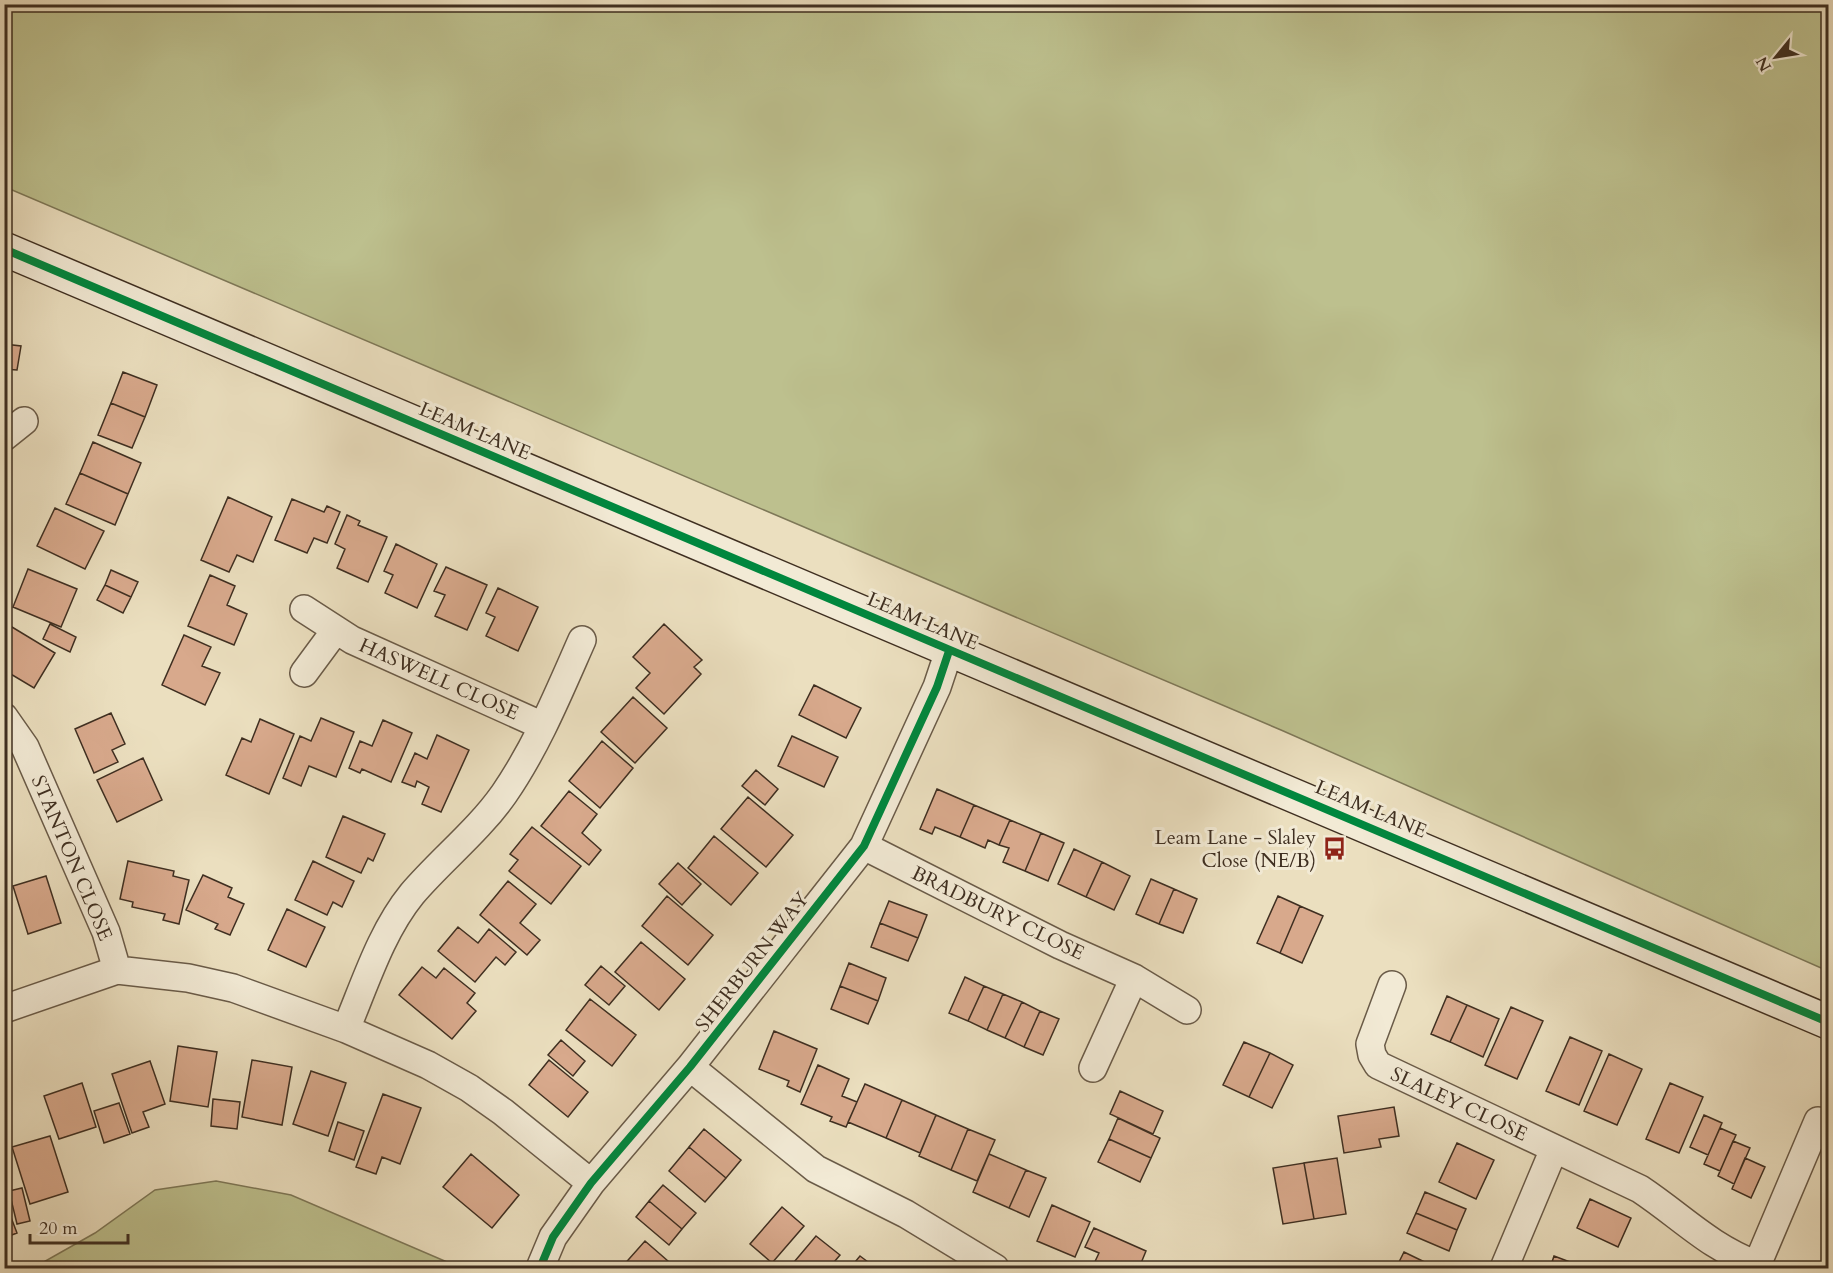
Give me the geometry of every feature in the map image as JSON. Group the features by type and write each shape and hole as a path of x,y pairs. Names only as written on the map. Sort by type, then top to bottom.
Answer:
{"main road":[{"name":"LEAM LANE","path":"4,249 1828,1022"}],"street":[{"name":"HASWELL CLOSE","path":"304,609 335,631 543,726"},
{"name":"HASWELL CLOSE","path":"304,673 335,631"},
{"name":"HASWELL CLOSE","path":"346,1029 397,916 412,894 486,817 520,768 543,726 582,640"},
{"name":"SHERBURN WAY","path":"540,1269 553,1237 591,1183 690,1067 864,846 937,687 949,651"},
{"name":"STANTON CLOSE","path":"4,717 25,747 106,932 117,970"},
{"name":"BRADBURY CLOSE","path":"864,846 1060,945 1134,978 1187,1010"},
{"path":"4,1009 117,970 188,978 233,988 393,1047 469,1088 591,1183"},
{"path":"1093,1068 1134,978"},
{"name":"SLALEY CLOSE","path":"1392,985 1370,1044 1372,1055 1378,1065 1640,1189 1664,1205 1706,1240 1757,1265 1818,1121"},
{"path":"690,1067 816,1169 906,1214 995,1269"},
{"path":"1504,1269 1554,1149"}],"green space":[{"path":"4,5 1828,5 1828,971 1281,730 5,187"},
{"path":"216,1181 291,1195 461,1268 33,1268 95,1233 155,1190"}],"building":[{"path":"4,344 21,346 17,370 4,369"},
{"path":"123,372 157,385 145,417 111,403"},
{"path":"111,403 145,417 132,448 98,435"},
{"path":"93,442 141,463 128,494 80,473"},
{"path":"80,473 128,494 115,525 66,504"},
{"path":"228,497 272,517 253,562 237,555 229,572 201,560"},
{"path":"292,499 324,512 327,506 340,512 327,543 314,538 307,553 275,540"},
{"path":"55,508 104,531 85,569 37,546"},
{"path":"347,515 360,521 358,525 387,537 368,582 337,568 345,549 335,544"},
{"path":"396,544 437,564 417,608 385,593 393,575 384,571"},
{"path":"446,567 487,585 467,630 435,616 445,595 434,591"},
{"path":"28,569 77,589 61,627 13,607"},
{"path":"111,570 138,582 131,597 105,585"},
{"path":"210,575 235,586 227,605 247,614 234,645 188,626"},
{"path":"105,585 131,597 123,613 97,600"},
{"path":"498,588 538,607 518,651 486,636 495,617 486,613"},
{"path":"7,624 55,653 34,688 4,670"},
{"path":"50,624 76,637 70,652 43,639"},
{"path":"664,624 702,660 694,667 701,674 664,714 636,688 650,673 633,657"},
{"path":"184,635 211,647 202,666 220,673 205,705 162,685"},
{"path":"814,685 861,708 846,738 799,715"},
{"path":"633,697 667,728 635,763 601,732"},
{"path":"111,713 125,744 112,750 118,762 94,773 75,729"},
{"path":"321,718 354,732 336,777 309,766 301,786 283,778 300,736 311,741"},
{"path":"260,719 294,734 269,794 226,775 242,738 251,742"},
{"path":"383,720 412,733 391,782 362,769 360,773 349,768 360,741 372,746"},
{"path":"437,735 469,750 441,812 422,804 429,787 417,781 415,787 402,782 415,753 427,759"},
{"path":"792,736 838,757 824,787 778,766"},
{"path":"602,741 633,768 600,808 569,781"},
{"path":"143,758 162,800 117,822 97,780"},
{"path":"756,770 778,789 765,805 742,786"},
{"path":"937,789 974,805 960,837 935,827 932,834 920,829"},
{"path":"569,791 597,814 582,833 601,850 589,865 541,826"},
{"path":"748,797 793,835 766,867 721,829"},
{"path":"974,805 1010,820 999,845 988,840 985,848 960,837"},
{"path":"343,816 385,834 373,861 368,858 361,873 326,857"},
{"path":"1010,820 1041,833 1025,871 1003,862 1009,848 999,845"},
{"path":"532,827 581,866 551,904 509,871 518,860 510,854"},
{"path":"1041,833 1064,843 1048,881 1025,871"},
{"path":"714,836 758,873 731,905 688,868"},
{"path":"1074,849 1102,862 1086,897 1058,884"},
{"path":"128,861 174,871 173,876 189,880 179,924 163,920 165,914 132,907 133,902 120,899"},
{"path":"313,861 354,881 342,907 333,902 327,915 295,900"},
{"path":"1102,862 1130,876 1114,910 1086,897"},
{"path":"678,863 701,884 682,905 659,884"},
{"path":"203,875 232,888 228,897 244,904 230,935 215,929 218,924 186,910"},
{"path":"46,876 61,923 28,934 13,886"},
{"path":"1151,879 1174,889 1159,924 1136,914"},
{"path":"508,881 536,904 520,923 540,940 527,955 480,915"},
{"path":"1174,889 1197,899 1183,933 1159,924"},
{"path":"667,896 713,935 688,965 642,926"},
{"path":"1278,896 1300,906 1280,953 1257,943"},
{"path":"889,901 927,915 918,938 880,923"},
{"path":"1300,906 1323,916 1302,963 1280,953"},
{"path":"287,909 325,927 306,967 268,950"},
{"path":"880,923 918,938 908,961 871,947"},
{"path":"458,927 478,943 489,929 516,952 505,965 496,957 475,982 438,951"},
{"path":"641,942 685,979 659,1010 615,972"},
{"path":"849,963 886,978 878,1001 840,986"},
{"path":"601,966 625,986 609,1005 585,985"},
{"path":"422,967 436,978 444,968 475,993 467,1003 476,1011 452,1039 399,995"},
{"path":"965,977 984,986 968,1021 949,1013"},
{"path":"840,986 878,1001 868,1024 831,1009"},
{"path":"984,986 1003,994 987,1030 968,1021"},
{"path":"1003,994 1022,1002 1005,1038 987,1030"},
{"path":"1447,996 1467,1005 1450,1042 1431,1034"},
{"path":"590,999 636,1035 612,1066 566,1030"},
{"path":"1022,1002 1040,1011 1024,1047 1005,1038"},
{"path":"1467,1005 1499,1019 1483,1057 1450,1042"},
{"path":"1511,1007 1543,1021 1517,1079 1485,1065"},
{"path":"1040,1011 1059,1019 1043,1055 1024,1047"},
{"path":"774,1031 817,1049 800,1092 787,1086 789,1081 759,1069"},
{"path":"1570,1037 1602,1051 1579,1105 1546,1091"},
{"path":"561,1040 585,1061 573,1076 548,1055"},
{"path":"1244,1042 1270,1053 1249,1097 1223,1085"},
{"path":"178,1046 217,1052 208,1107 170,1101"},
{"path":"1270,1053 1293,1065 1272,1108 1249,1097"},
{"path":"1609,1054 1642,1069 1617,1125 1584,1111"},
{"path":"252,1060 292,1067 282,1125 242,1117"},
{"path":"549,1060 588,1092 568,1117 529,1085"},
{"path":"150,1061 165,1104 143,1112 149,1127 132,1133 112,1074"},
{"path":"818,1065 849,1079 842,1096 857,1102 846,1127 830,1121 832,1117 801,1104"},
{"path":"311,1071 346,1083 328,1136 293,1124"},
{"path":"82,1083 96,1127 59,1139 44,1096"},
{"path":"1670,1083 1703,1097 1679,1153 1646,1139"},
{"path":"865,1084 902,1100 886,1138 848,1122"},
{"path":"1120,1091 1163,1111 1153,1134 1110,1114"},
{"path":"383,1094 421,1108 400,1164 382,1157 376,1174 356,1167"},
{"path":"213,1099 240,1102 237,1129 211,1126"},
{"path":"902,1100 936,1115 920,1153 886,1138"},
{"path":"119,1103 130,1134 104,1143 94,1111"},
{"path":"1394,1107 1399,1136 1379,1139 1381,1147 1344,1153 1338,1116"},
{"path":"936,1115 968,1129 951,1170 919,1156"},
{"path":"1704,1115 1722,1123 1708,1155 1690,1147"},
{"path":"1118,1118 1160,1138 1151,1158 1109,1139"},
{"path":"338,1122 364,1131 354,1160 329,1151"},
{"path":"1720,1128 1736,1135 1720,1171 1704,1164"},
{"path":"704,1129 741,1160 726,1178 689,1147"},
{"path":"968,1129 995,1140 977,1181 951,1170"},
{"path":"50,1136 68,1192 30,1204 12,1147"},
{"path":"1109,1139 1151,1158 1140,1182 1098,1162"},
{"path":"1733,1141 1750,1148 1734,1184 1718,1176"},
{"path":"1457,1143 1494,1160 1476,1199 1439,1182"},
{"path":"689,1147 726,1178 705,1202 669,1171"},
{"path":"471,1154 519,1195 492,1228 443,1187"},
{"path":"989,1154 1026,1170 1009,1208 973,1192"},
{"path":"1337,1158 1346,1214 1314,1219 1304,1163"},
{"path":"1745,1158 1765,1167 1751,1198 1732,1189"},
{"path":"1304,1163 1314,1219 1283,1224 1273,1168"},
{"path":"1026,1170 1046,1178 1029,1217 1009,1208"},
{"path":"663,1185 696,1213 682,1229 649,1201"},
{"path":"22,1188 30,1221 17,1224 9,1191"},
{"path":"1425,1192 1466,1209 1457,1230 1416,1213"},
{"path":"4,1199 17,1233 4,1238"},
{"path":"1590,1199 1631,1218 1618,1247 1577,1228"},
{"path":"649,1201 682,1229 669,1245 636,1217"},
{"path":"1052,1205 1090,1222 1075,1257 1037,1241"},
{"path":"782,1207 804,1226 772,1263 750,1244"},
{"path":"1416,1213 1457,1230 1449,1251 1407,1233"},
{"path":"1094,1228 1146,1251 1139,1268 1092,1268 1099,1253 1085,1247"},
{"path":"816,1236 840,1255 829,1268 789,1268"},
{"path":"645,1241 676,1268 621,1268"},
{"path":"1404,1252 1437,1268 1396,1268"},
{"path":"860,1256 876,1268 850,1268"},
{"path":"1554,1256 1586,1268 1550,1268"}],"cycle path":[{"path":"4,249 1828,1022"},
{"path":"540,1268 553,1237 591,1183 690,1067 864,846 937,687 949,651"}],"place":[{"name":"Leam Lane - Slaley Close (NE/B)","path":"1334,848"}]}
